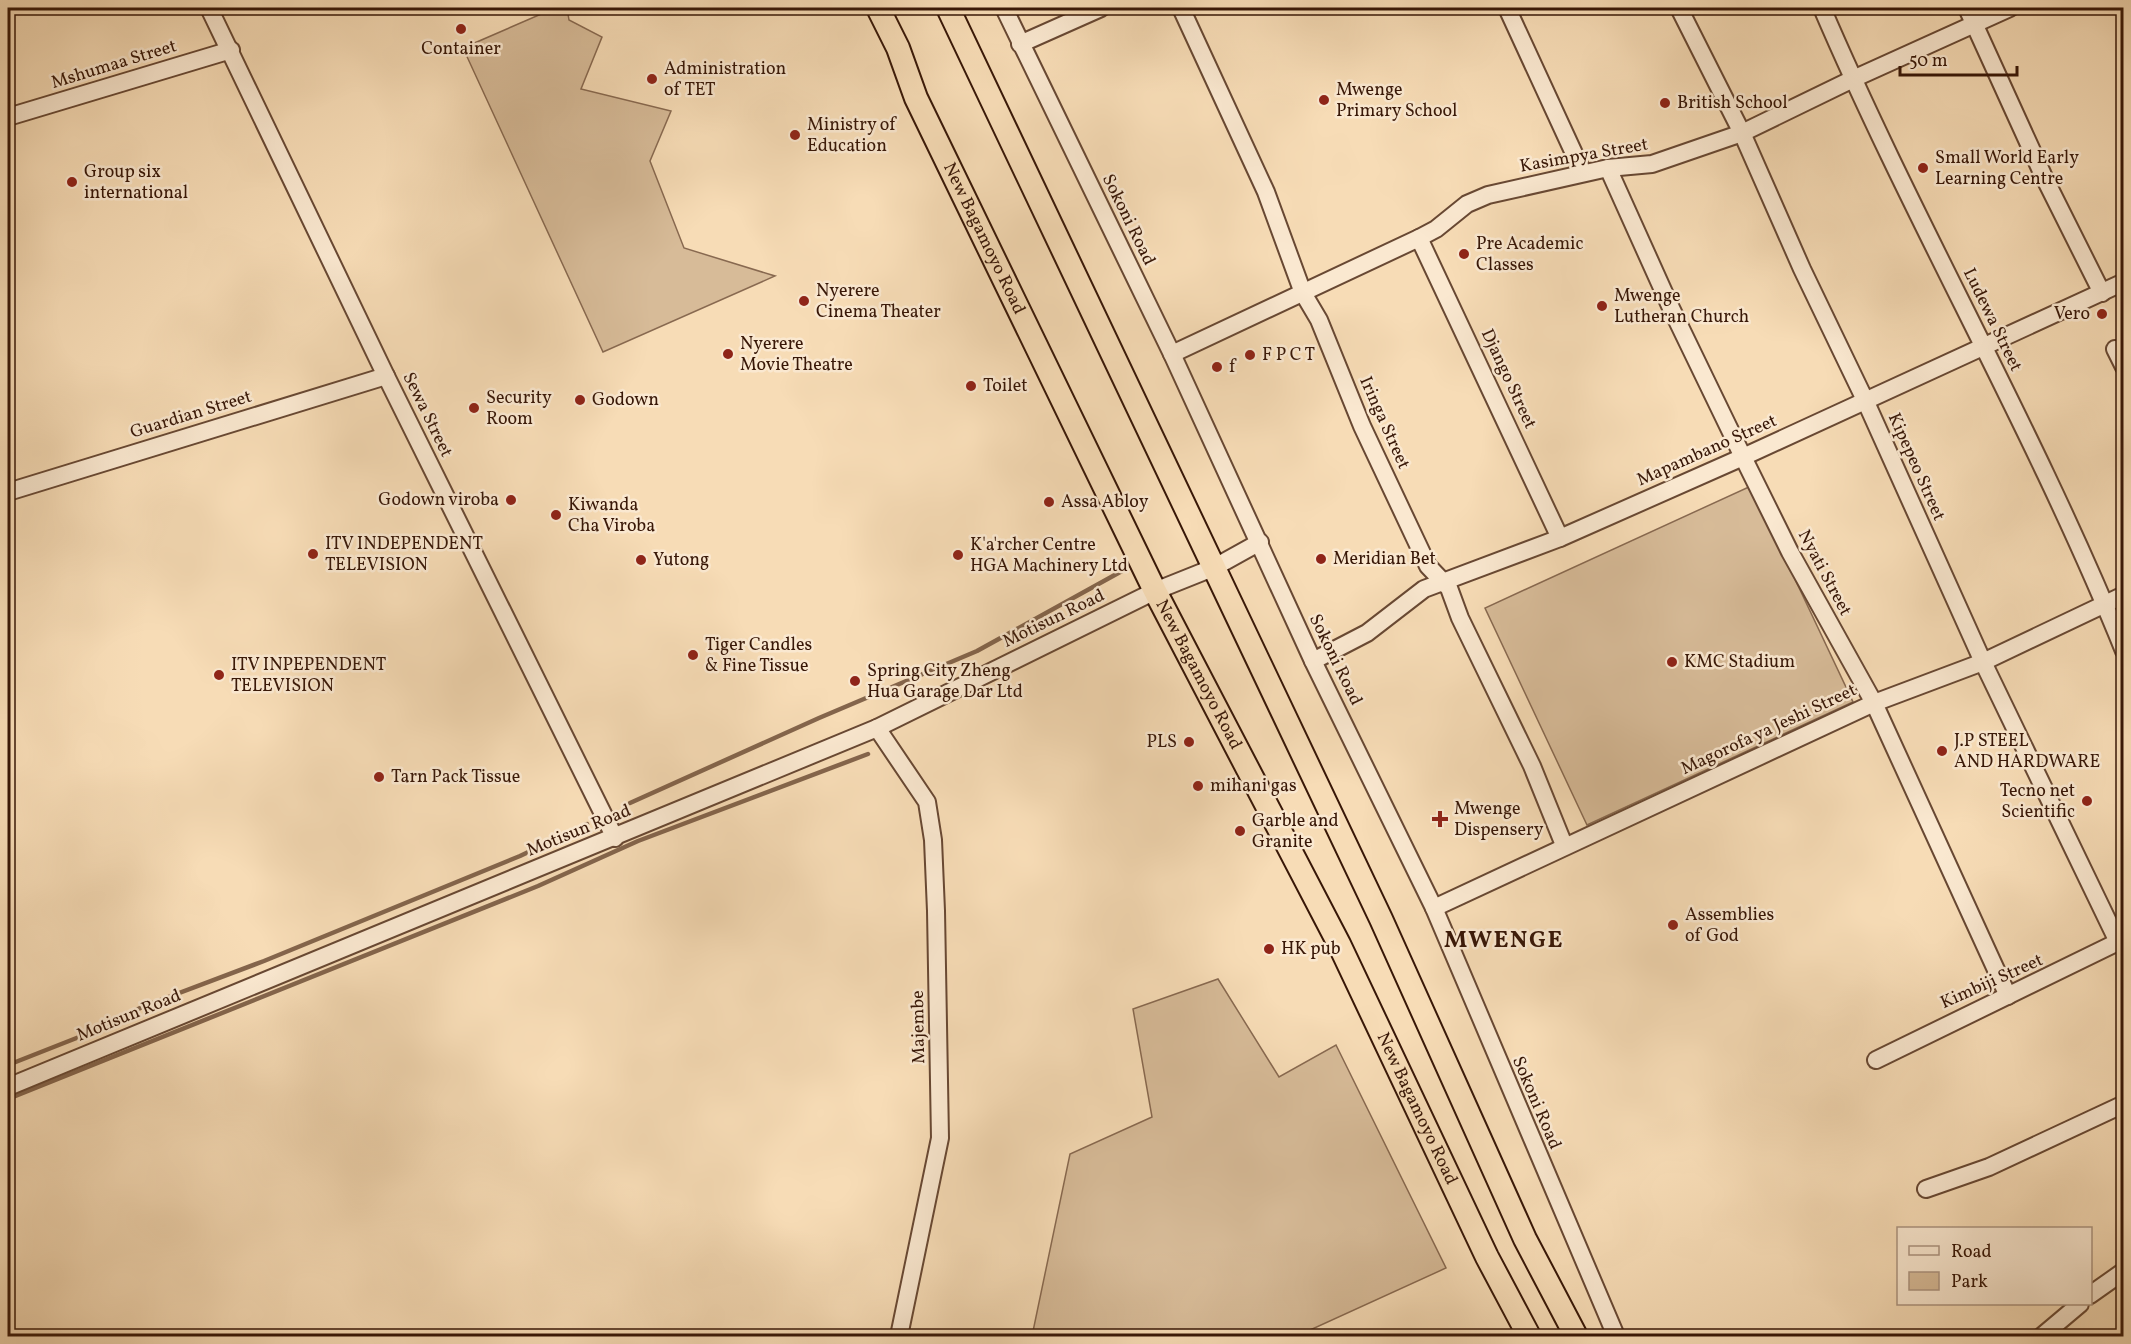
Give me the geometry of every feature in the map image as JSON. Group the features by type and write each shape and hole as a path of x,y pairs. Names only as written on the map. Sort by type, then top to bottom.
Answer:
{"highway":[{"name":"New Bagamoyo Road","path":"878,8 898,48 916,98 1155,591 1339,944 1487,1257 1529,1336"},
{"path":"948,8 1381,919 1525,1239 1576,1336"}],"street":[{"name":"Sewa Street","path":"208,8 231,50 386,376 615,838"},
{"name":"Sokoni Road","path":"1004,8 1172,354 1313,661 1434,908 1616,1336"},
{"path":"1020,44 1101,8"},
{"name":"Iringa Street","path":"1181,8 1266,192 1303,293 1319,320 1362,426 1428,566 1446,583 1460,618 1532,766 1564,845"},
{"path":"1507,8 1583,172"},
{"name":"Kipepeo Street","path":"1679,8 1742,133 1983,662 2121,941"},
{"name":"Ludewa Street","path":"1822,8 1852,79 1983,345 2104,603 2124,651"},
{"path":"1967,8 2043,175 2102,293"},
{"name":"Kasimpya Street","path":"1172,354 1419,238 1436,229 1467,204 1488,195 1583,172 1652,164 1742,133 1852,79 2010,8"},
{"name":"Mshumaa Street","path":"8,117 231,50"},
{"name":"Nyati Street","path":"1608,168 1671,308 1790,552 1874,703 2008,996"},
{"name":"Django Street","path":"1419,238 1560,538"},
{"name":"Mapambano Street","path":"1313,661 1367,633 1416,592 1446,583 1560,538 1743,457 2124,282"},
{"path":"2115,349 2124,367"},
{"name":"Guardian Street","path":"8,492 386,376"},
{"name":"Motisun Road","path":"8,1087 877,728 1155,591 1215,567 1260,542"},
{"name":"Magorofa ya Jeshi Street","path":"1434,908 1564,845 1874,703 1983,662 2124,595"},
{"name":"Majembe","path":"877,728 927,802 933,840 936,911 940,1138 899,1336"},
{"name":"Kimbiji Street","path":"1876,1060 2121,941"},
{"path":"1926,1189 1989,1167 2124,1104"},
{"path":"2092,1294 2124,1271"},
{"path":"2042,1336 2079,1305"}],"green space":[{"path":"555,8 567,8 569,20 602,37 581,89 671,111 650,161 684,248 775,276 603,352 463,48"},
{"name":"KMC Stadium","path":"1751,486 1853,702 1587,825 1485,608"},
{"path":"1218,979 1279,1077 1336,1045 1446,1268 1297,1336 1032,1336 1070,1154 1152,1117 1133,1009"}],"waterway":[{"path":"630,803 819,718 977,651 1122,571"},
{"path":"8,1099 538,886 638,841 868,754"},
{"path":"8,1065 107,1026 142,1007 264,961 520,856 587,824"}],"place":[{"name":"Container","path":"461,29"},
{"name":"Administration of TET","path":"652,79"},
{"name":"Mwenge Primary School","path":"1324,100"},
{"name":"British School","path":"1665,103"},
{"name":"Ministry of Education","path":"795,135"},
{"name":"Small World Early Learning Centre","path":"1923,168"},
{"name":"Group six international","path":"72,182"},
{"name":"Pre Academic Classes","path":"1464,254"},
{"name":"Nyerere Cinema Theater","path":"804,301"},
{"name":"Mwenge Lutheran Church","path":"1602,306"},
{"name":"Vero","path":"2102,314"},
{"name":"Nyerere Movie Theatre","path":"728,354"},
{"name":"F P C T","path":"1250,355"},
{"name":"f","path":"1217,367"},
{"name":"Toilet","path":"971,386"},
{"name":"Godown","path":"580,400"},
{"name":"Security Room","path":"474,408"},
{"name":"Godown viroba","path":"511,500"},
{"name":"Assa Abloy","path":"1049,502"},
{"name":"Kiwanda Cha Viroba","path":"556,515"},
{"name":"ITV INDEPENDENT TELEVISION","path":"313,554"},
{"name":"K'a'rcher Centre HGA Machinery Ltd","path":"958,555"},
{"name":"Meridian Bet","path":"1321,559"},
{"name":"Yutong","path":"641,560"},
{"name":"Tiger Candles & Fine Tissue","path":"693,655"},
{"name":"KMC Stadium","path":"1672,662"},
{"name":"ITV INPEPENDENT TELEVISION","path":"219,675"},
{"name":"Spring City Zheng Hua Garage Dar Ltd","path":"855,681"},
{"name":"PLS","path":"1189,742"},
{"name":"J.P STEEL AND HARDWARE","path":"1942,751"},
{"name":"Tarn Pack Tissue","path":"379,777"},
{"name":"mihani gas","path":"1198,786"},
{"name":"Tecno net Scientific","path":"2087,801"},
{"name":"Mwenge Dispensery","path":"1440,819"},
{"name":"Garble and Granite","path":"1240,831"},
{"name":"Assemblies of God","path":"1673,925"},
{"name":"HK pub","path":"1269,949"}],"district":[{"name":"MWENGE","path":"1504,941"}]}
